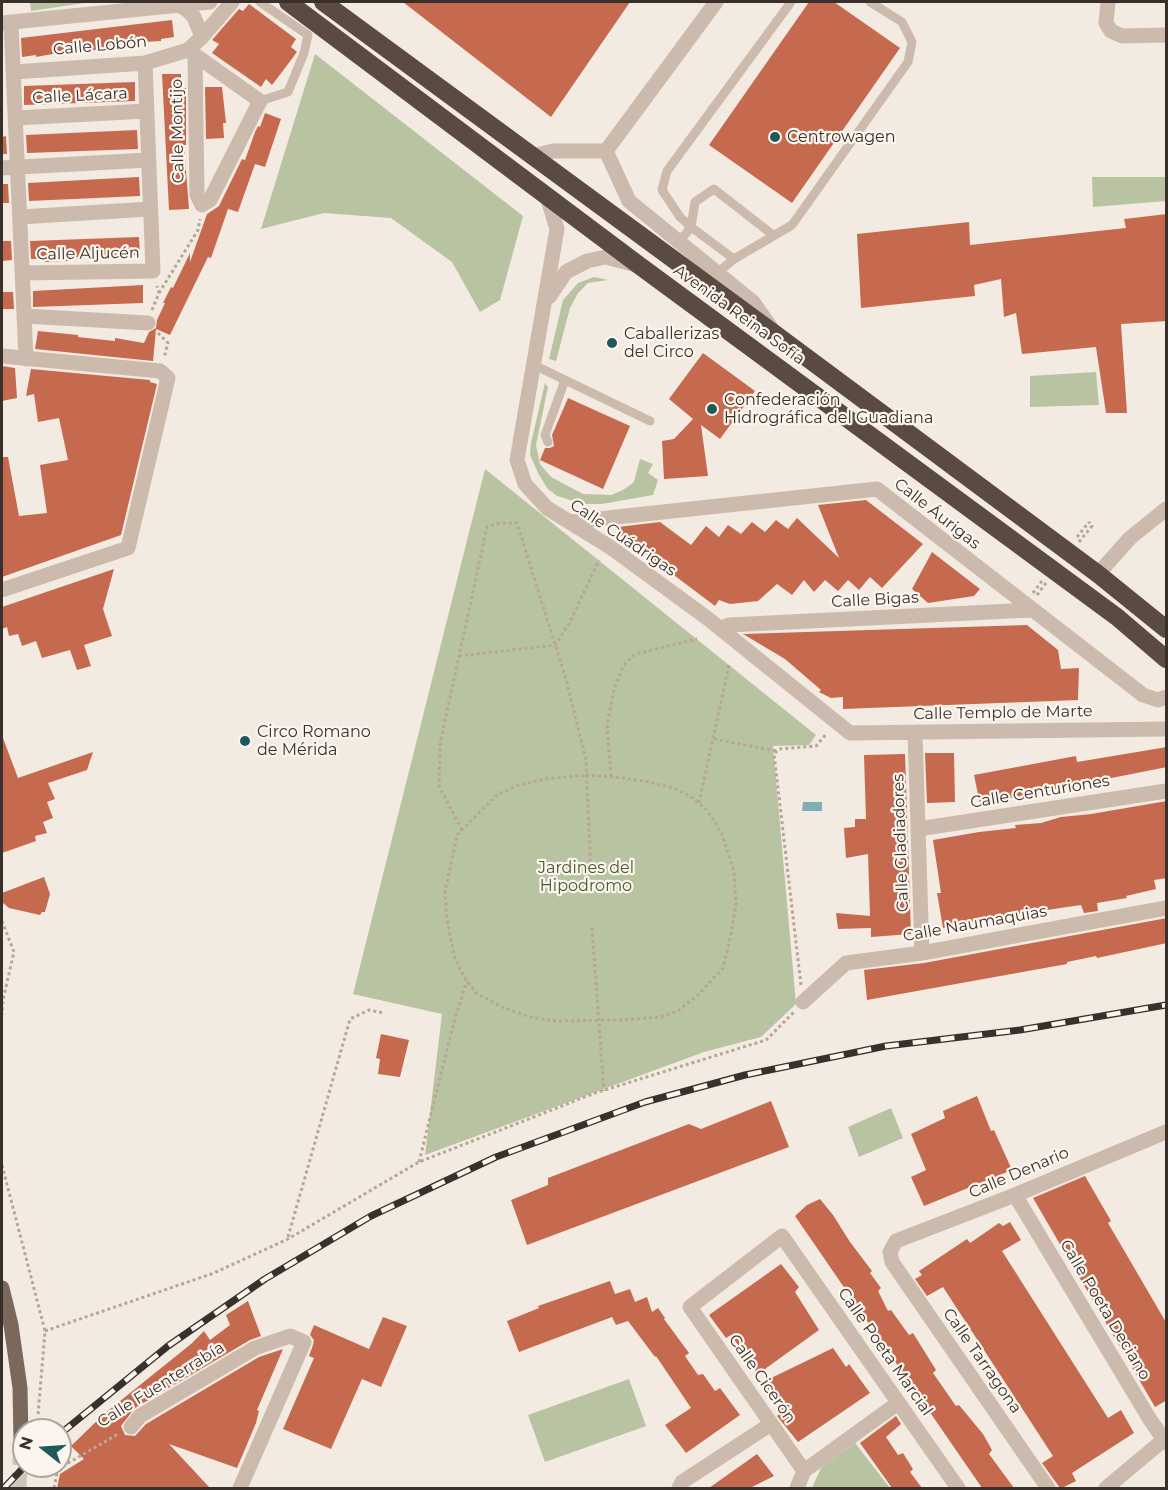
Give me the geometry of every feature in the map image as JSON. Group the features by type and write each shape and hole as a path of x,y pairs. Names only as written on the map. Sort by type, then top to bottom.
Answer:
{"highway":[{"name":"Avenida Reina Sofía","path":"288,2 640,266 1116,617 1167,659"},
{"name":"Avenida Reina Sofía","path":"323,2 776,334 1098,574 1167,629"}],"main road":[{"path":"2,1288 11,1325 18,1378 20,1418"}],"street":[{"path":"26,359 14,72 6,23 210,2"},
{"name":"Calle Lobón","path":"14,72 145,63 192,52 232,2"},
{"path":"606,151 716,2"},
{"path":"1108,2 1106,22 1112,31 1122,36 1167,35"},
{"path":"176,4 186,9 194,17 202,37"},
{"path":"192,52 260,101 210,200 202,205"},
{"name":"Calle Montijo","path":"192,52 197,195 202,205"},
{"path":"20,217 150,209 145,63"},
{"name":"Calle Lácara","path":"16,118 147,111"},
{"path":"533,156 553,151 606,151"},
{"path":"606,151 629,201 753,302 776,334"},
{"path":"2,168 148,159"},
{"name":"Calle Cuádrigas","path":"548,196 557,229 517,460 525,484 547,508 610,547 721,628 850,733"},
{"name":"Calle Aljucén","path":"23,273 153,271 150,209"},
{"name":"Calle Cuádrigas","path":"545,302 566,272 586,261 606,257 640,266"},
{"path":"25,316 148,323"},
{"path":"2,356 160,371 168,378 128,548 2,590"},
{"name":"Calle Áurigas","path":"570,522 877,489 1143,695 1158,700 1167,697"},
{"path":"1098,574 1130,538 1167,509"},
{"name":"Calle Bigas","path":"721,628 729,625 1031,610"},
{"path":"1116,617 1167,669"},
{"name":"Calle Templo de Marte","path":"850,733 1163,728"},
{"name":"Calle Gladiadores","path":"915,733 922,953"},
{"name":"Calle Centuriones","path":"918,829 1167,791"},
{"name":"Calle Naumaquias","path":"803,1002 846,963 922,953 1167,908"},
{"name":"Calle Denario","path":"890,1252 896,1241 1016,1195 1167,1132"},
{"name":"Calle Poeta Deciano","path":"1016,1195 1149,1418 1166,1440"},
{"name":"Calle Cicerón","path":"782,1236 690,1307 804,1471"},
{"name":"Calle Poeta Marcial","path":"782,1236 958,1488"},
{"name":"Calle Tarragona","path":"890,1252 892,1262 1048,1488"},
{"name":"Calle Fuenterrabía","path":"131,1427 140,1416 255,1347 290,1336 304,1342 240,1488"},
{"path":"797,1488 804,1471 898,1403"},
{"path":"679,1488 682,1482 771,1424"},
{"path":"1106,1488 1166,1440"}],"lane":[{"path":"260,2 308,35 304,53 288,92 260,101"},
{"path":"734,259 680,217 662,190 667,171 791,2"},
{"path":"717,273 734,259 792,225 908,62 912,42 902,22 870,2"},
{"path":"680,242 692,227 695,202 714,189 773,235"},
{"path":"534,365 650,421"},
{"path":"548,442 546,435 565,380"}],"path":[{"path":"159,293 198,230 202,205"},
{"path":"1072,543 1089,522 1092,526 1084,535"},
{"path":"462,830 439,786 440,744 487,527 500,523 517,523 555,645 583,750 591,874"},
{"path":"459,656 555,645 569,624 599,560"},
{"path":"1032,594 1046,576"},
{"path":"610,776 607,725 614,690 623,666 635,654 697,639"},
{"path":"699,803 729,665"},
{"path":"45,1330 214,1273 288,1239 419,1162 604,1090 766,1040 803,1002 774,754 779,748 816,746 835,723"},
{"path":"714,739 777,751"},
{"path":"610,776 674,788 690,796 707,810 722,834 734,871 736,904 723,968 698,995 679,1010 661,1017 556,1021 530,1017 504,1008 477,994 466,981 455,959 447,920 445,891 457,835 498,794 519,785 544,779 610,776"},
{"path":"2,921 14,952 3,1000 2,1015"},
{"path":"592,928 604,1090"},
{"path":"419,1162 466,981"},
{"path":"288,1239 350,1019 369,1010 384,1013"},
{"path":"2,1165 45,1330 38,1418"},
{"name":"Calle Fuenterrabía","path":"54,1488 57,1473 63,1466 131,1427"}],"green space":[{"path":"30,2 91,2 31,11"},
{"path":"315,54 523,216 500,300 480,312 452,262 391,218 324,213 261,229"},
{"path":"1092,177 1166,177 1166,201 1093,207"},
{"path":"594,277 608,280 588,283 578,293 570,308 556,361 549,359 563,300 578,283"},
{"path":"1096,372 1099,405 1030,407 1030,376"},
{"path":"545,383 548,387 536,445 540,464 551,477 583,494 611,495 634,482 640,459 653,464 648,473 658,480 653,495 602,504 583,504 557,496 547,488 530,455"},
{"name":"Jardines del Hipodromo","path":"485,469 816,735 809,745 773,746 796,1004 761,1037 704,1052 425,1155 442,1014 353,994"},
{"path":"891,1108 903,1138 859,1157 848,1127"},
{"path":"629,1379 646,1426 545,1462 528,1415"},
{"path":"855,1443 890,1488 812,1488 821,1468"}],"water":[{"path":"803,802 822,802 822,811 802,811"}],"building":[{"path":"403,2 630,2 551,117"},
{"path":"809,2 834,2 900,48 792,203 709,145"},
{"path":"249,4 296,39 291,47 297,52 272,85 266,79 261,87 212,53 219,44 212,40 239,9 243,11"},
{"path":"172,20 174,37 161,39 161,41 124,43 110,45 110,48 87,51 86,48 36,57 36,55 22,57 21,38"},
{"path":"162,74 181,74 181,88 186,88 186,145 184,145 189,209 169,210"},
{"path":"135,82 135,101 24,105 24,86"},
{"path":"205,87 222,87 226,123 223,123 224,138 206,139"},
{"path":"265,113 281,119 265,167 255,164 238,212 225,208 228,209 211,258 208,257 170,335 156,329 153,361 35,349 38,331 144,343 149,332 156,328 165,303 163,303 190,253 190,262 207,214 219,206 242,159 253,163 245,160"},
{"path":"137,130 138,149 27,153 26,135"},
{"path":"6,136 7,154 2,154 2,137"},
{"path":"139,177 140,196 29,201 28,183"},
{"path":"2,184 8,184 9,203 2,203"},
{"path":"1167,214 1167,321 1121,324 1127,413 1106,413 1096,347 1022,354 1016,313 1004,317 1001,279 974,285 975,296 861,308 857,234 969,222 970,245 1126,228 1124,219"},
{"path":"139,237 140,255 100,259 100,256 68,258 68,261 45,262 44,259 31,259 30,241"},
{"path":"2,241 11,241 12,260 2,261"},
{"path":"143,285 143,303 33,307 33,291"},
{"path":"2,292 13,292 14,309 2,309"},
{"name":"Confederación Hidrográfica del Guadiana","path":"703,353 755,391 720,439 701,425 708,476 664,479 662,441 674,439 693,419 669,399"},
{"path":"2,366 15,368 17,398 2,401"},
{"path":"31,369 150,380 157,384 121,535 2,577 2,457 8,457 19,516 47,513 40,465 68,460 59,418 38,422 34,394 26,396"},
{"path":"568,398 630,426 603,489 540,460 545,448 554,446 552,435"},
{"path":"866,500 923,544 882,588 870,577 859,590 848,580 838,591 825,580 814,592 804,580 792,595 777,584 758,601 730,604 719,600 715,606 618,533 618,527 660,522 691,545 706,526 719,537 728,525 741,534 752,522 765,532 776,520 788,529 797,518 839,558 818,505"},
{"path":"932,552 980,589 974,596 928,603 912,589"},
{"path":"114,569 103,609 112,636 84,645 91,666 77,670 70,650 42,658 36,641 22,646 18,634 9,636 7,627 2,629 2,607"},
{"path":"1027,625 1058,650 1061,669 1079,668 1078,700 843,709 843,697 831,698 819,692 821,690 785,659 743,634"},
{"path":"2,738 18,778 93,752 87,770 48,783 55,799 47,802 53,818 43,822 47,833 35,836 36,841 2,853"},
{"path":"1167,747 1167,767 980,804 974,775 1076,756 1077,762"},
{"path":"925,753 954,753 955,802 927,803"},
{"path":"905,754 911,934 871,937 871,928 838,929 836,913 870,916 868,854 846,858 844,828 855,827 855,819 866,819 864,755"},
{"path":"1167,801 1167,878 1154,880 1156,889 1126,896 1127,898 1097,903 1098,911 1084,913 1081,905 992,918 943,928 937,893 941,893 933,840 1016,828 1015,825 1041,823 1061,817"},
{"path":"44,877 50,894 45,912 40,915 9,908 3,903 2,893"},
{"path":"1167,918 1167,943 1067,962 1067,964 867,1000 864,970 924,963"},
{"path":"381,1034 409,1040 400,1077 378,1074 380,1059 376,1058"},
{"path":"977,1096 991,1131 994,1130 1012,1170 924,1206 911,1177 926,1170 911,1134 945,1118 943,1111"},
{"path":"771,1101 789,1147 527,1245 511,1200 548,1185 548,1178 689,1124 701,1129"},
{"path":"1085,1176 1111,1221 1108,1223 1167,1324 1167,1400 1155,1407 1033,1198"},
{"path":"820,1199 872,1271 870,1273 881,1288 878,1291 888,1311 891,1310 909,1335 913,1333 936,1370 933,1373 956,1406 959,1405 983,1434 992,1450 989,1454 1014,1488 982,1488 795,1216 807,1205"},
{"path":"1010,1222 1021,1240 1002,1251 1108,1418 1121,1410 1134,1433 1072,1473 1076,1481 1062,1488 1042,1463 1053,1456 943,1287 927,1296 915,1279 922,1275 919,1271 967,1239 970,1243 999,1223 1003,1226"},
{"path":"781,1264 799,1287 795,1292 819,1330 758,1374 731,1335 726,1338 709,1315"},
{"path":"610,1281 615,1294 630,1289 635,1302 647,1297 652,1312 658,1308 689,1353 685,1356 698,1375 703,1374 715,1391 720,1388 740,1415 686,1453 665,1425 691,1408 656,1356 628,1321 616,1325 612,1317 519,1352 507,1321 539,1308 538,1306"},
{"path":"248,1301 261,1336 250,1340 135,1408 121,1426 125,1435 135,1436 146,1424 259,1357 283,1349 257,1410 259,1411 256,1423 237,1468 169,1444 210,1488 57,1488 59,1478 72,1478 72,1466 84,1459 72,1445 104,1414 204,1331 210,1340 230,1325 226,1315"},
{"path":"383,1317 407,1326 381,1387 362,1379 331,1449 283,1429 314,1358 309,1356 314,1340 310,1335 314,1325 369,1349"},
{"path":"833,1348 846,1367 849,1364 870,1393 798,1442 777,1416 783,1411 763,1382"},
{"path":"896,1416 901,1424 886,1437 898,1455 903,1453 913,1469 910,1472 922,1488 892,1488 860,1443"},
{"path":"757,1454 774,1476 750,1488 709,1488"}],"tunnel":[{"path":"19,1478 19,1488"}],"railway":[{"path":"72,1424 168,1346 265,1279 371,1216 496,1157 645,1102 745,1075 886,1046 1020,1030 1166,1005"},
{"path":"4,1488 14,1478"}],"place":[{"name":"Centrowagen","path":"775,137"},
{"name":"Caballerizas del Circo","path":"612,343"},
{"name":"Confederación Hidrográfica del Guadiana","path":"712,409"},
{"name":"Circo Romano de Mérida","path":"245,741"}]}
